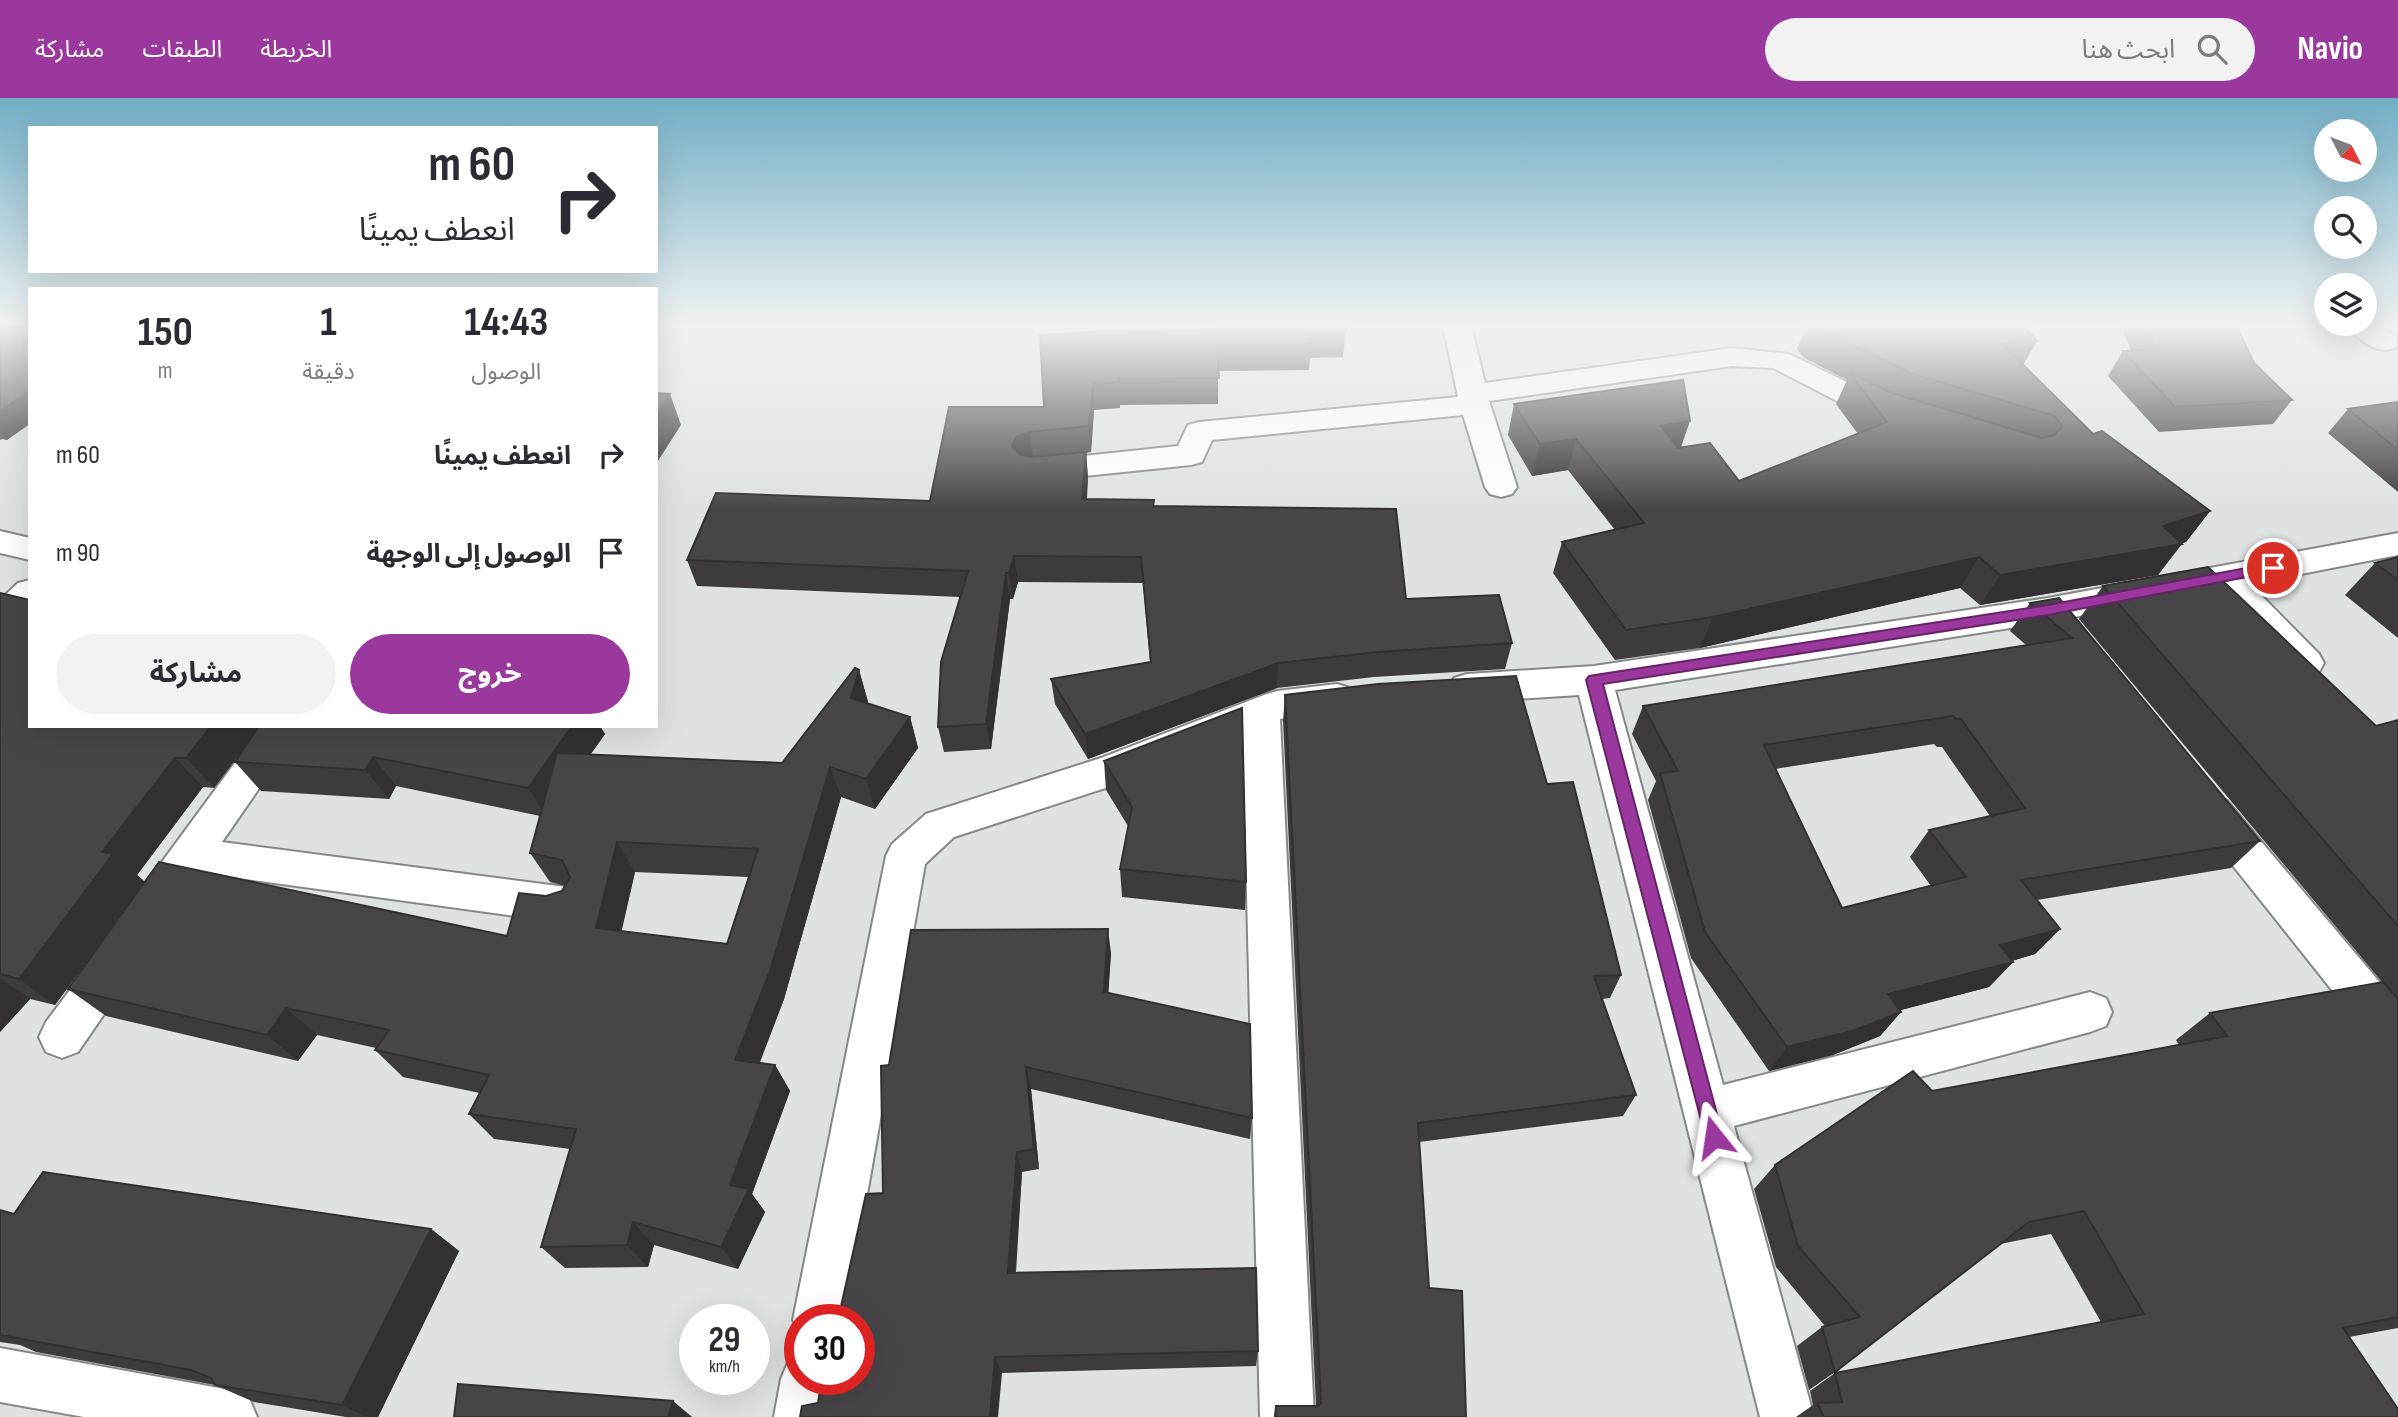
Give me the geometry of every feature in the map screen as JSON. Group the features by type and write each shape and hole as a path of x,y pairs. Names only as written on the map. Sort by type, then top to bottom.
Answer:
{"street":[{"path":"1471,387 1500,487"},
{"path":"1034,471 1191,455 1199,432 1474,400 1555,387"},
{"path":"1832,387 1886,414 1921,426"},
{"path":"0,542 28,549"},
{"path":"1429,690 1594,680 2048,610 2398,544"},
{"path":"2223,577 2330,687"},
{"path":"0,621 28,594"},
{"path":"2048,610 2075,642"},
{"path":"1594,680 1787,1417"},
{"path":"822,1304 906,856 940,825 1113,770 1278,705 1374,694"},
{"path":"1261,712 1287,1417"},
{"path":"62,1037 282,728"},
{"path":"2188,781 2398,1038"},
{"path":"191,855 566,905"},
{"path":"1707,1111 2090,1012"},
{"path":"0,1375 230,1417"},
{"path":"801,1417 805,1395"}],"building":[{"path":"0,387 28,387 28,392 0,411"},
{"path":"1043,387 1093,387 1089,426 1030,432 1017,436 1012,446 1019,454 1031,457 1086,452 1082,499 1154,500 1153,506 1396,509 1406,599 1499,595 1512,643 1378,652 1278,663 1085,734 1051,679 1151,662 1141,557 1014,556 1009,573 1006,573 986,724 938,727 941,662 968,571 687,560 716,493 930,501 949,407 1044,407"},
{"path":"1637,387 1684,387 1690,421 1661,426 1678,448 1710,443 1739,481 1887,422 1860,387 1878,387 2042,438 2055,435 2062,426 2055,416 1955,387 2045,387 2093,434 2102,431 2210,511 2163,526 2182,544 2000,575 1979,557 1713,617 1626,630 1562,542 1644,523 1576,439 1540,444 1514,404"},
{"path":"2156,387 2278,387 2292,400 2175,407"},
{"path":"658,393 670,394 658,412"},
{"path":"2398,402 2398,450 2348,409"},
{"path":"2398,557 2398,580 2375,563"},
{"path":"2208,567 2376,726 2398,720 2398,926 2103,586"},
{"path":"0,593 28,600 28,728 209,728 186,758 175,758 102,852 113,854 19,979 0,974"},
{"path":"2059,598 2260,841 2021,880 2060,929 2000,945 2013,962 1888,994 1901,1012 1852,1031 1787,1047 1705,932 1660,773 1678,771 1643,706 2072,638 2030,603","holes":["1953,716 1961,719 2025,808 1929,830 1966,877 1842,908 1764,745"]},
{"path":"855,668 859,670 851,698 910,717 866,779 830,767 770,971 735,1060 775,1065 730,1185 749,1189 721,1247 633,1222 627,1245 541,1247 576,1129 469,1114 489,1075 375,1050 389,1030 286,1008 267,1035 68,989 159,862 507,936 519,893 546,896 562,891 570,877 562,860 530,853 557,753 782,763","holes":["617,842 758,849 727,944 596,928"]},
{"path":"1516,676 1547,784 1573,782 1621,975 1594,976 1636,1095 1418,1123 1429,1288 1462,1291 1466,1417 1275,1417 1276,1406 1318,1406 1321,1403 1285,695 1378,684"},
{"path":"1242,708 1246,882 1120,869 1132,807 1104,761"},
{"path":"258,728 571,728 528,788 373,757 365,770 235,762"},
{"path":"1108,929 1104,992 1250,1024 1252,1118 1026,1067 1034,1149 1017,1152 1008,1273 1256,1268 1258,1351 995,1357 990,1417 800,1417 802,1406 818,1403 819,1395 875,1395 875,1304 842,1304 866,1194 883,1193 881,1066 889,1065 911,930"},
{"path":"2383,982 2398,999 2398,1317 2343,1328 2398,1409 2398,1417 1824,1417 1817,1403 1842,1402 1835,1373 2144,1314 2084,1211 2029,1222 1835,1372 1822,1327 1860,1317 1798,1246 1775,1165 1913,1071 1932,1091 2227,1036 2210,1013"},
{"path":"43,1172 431,1229 342,1405 215,1385 211,1378 191,1370 0,1335 0,1210 14,1214"},
{"path":"458,1384 673,1401 668,1417 454,1417"}],"route":[{"path":"1714,1137 1594,680 2048,610 2273,568"}]}
